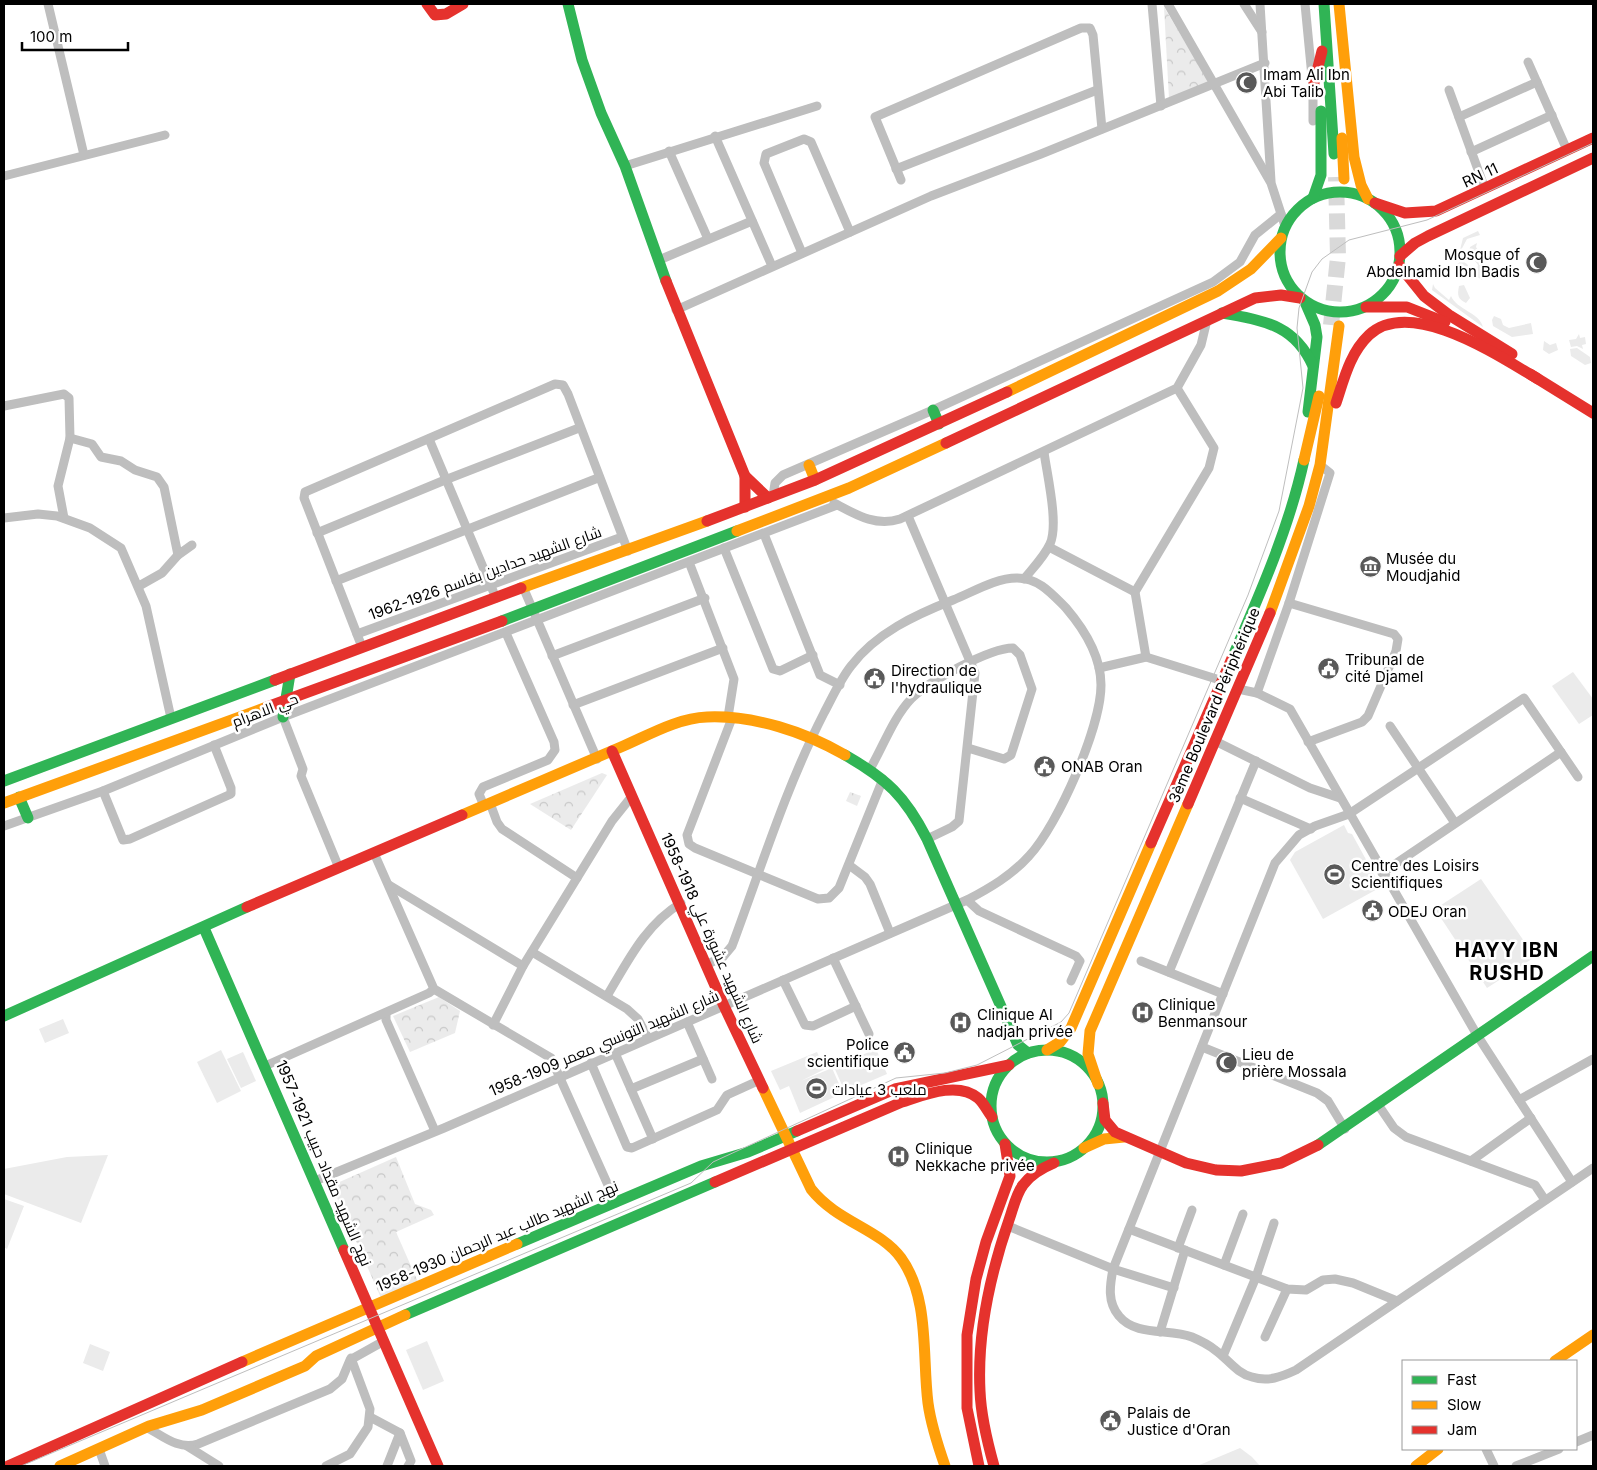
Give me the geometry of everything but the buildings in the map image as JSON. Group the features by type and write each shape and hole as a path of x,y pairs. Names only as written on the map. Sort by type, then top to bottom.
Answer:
{"main road":[{"path":"427,4 435,15 440,15 463,4"},
{"path":"568,4 582,60 601,113 625,166 676,310 745,476 745,507"},
{"path":"1324,4 1340,178 1338,4"},
{"path":"1322,448 1347,330 1361,308 1382,295 1390,286 1399,261 1399,240 1395,228 1387,215 1372,201 1361,185 1354,157 1338,4"},
{"path":"1311,200 1321,175 1322,51 1325,26"},
{"path":"1313,87 1322,51"},
{"name":"RN 11","path":"1372,201 1395,212 1422,214 1436,211 1593,138"},
{"path":"1399,261 1415,243 1593,158"},
{"path":"1285,526 1304,444 1317,337 1315,325 1302,300 1291,288 1282,270 1279,251 1281,238 1292,214 1311,200 1335,192 1346,192 1372,201"},
{"path":"4,781 171,715 290,674 523,587 628,551 815,480 939,424 1252,269 1281,238"},
{"path":"1399,261 1424,296 1449,315 1593,403"},
{"path":"4,803 286,700 534,615 825,498 1255,298 1289,296 1330,312 1397,305 1422,309 1452,325 1593,413"},
{"path":"1222,313 1271,323 1282,328 1299,340 1308,352 1313,366"},
{"path":"1322,448 1353,355 1364,340 1393,323 1422,322 1443,328 1538,379"},
{"name":"3ème Boulevard Périphérique","path":"1047,1050 1060,1042 1071,1028 1223,681 1285,526 1296,497 1310,441 1335,325 1320,465 1310,506 1278,594 1086,1040 1086,1052 1098,1084"},
{"path":"933,410 939,424"},
{"path":"809,465 815,480"},
{"path":"745,476 770,497"},
{"path":"283,718 290,674"},
{"path":"4,1016 339,868 676,725 704,718 730,717 768,723 811,740 870,769 909,805 962,902 1018,1045 1028,1054"},
{"name":"شارع الشهيد عشورة علي 1918-1958","path":"612,752 724,1006 816,1196 827,1208 890,1245 910,1270 917,1291 930,1418 945,1466"},
{"path":"19,797 28,818"},
{"name":"نهج الشهيد مقداد حبيب 1921-1957","path":"204,928 438,1466"},
{"path":"1124,1137 1104,1138 1066,1159 1045,1162 1029,1159 1014,1152 1005,1144 997,1132 992,1117 991,1100 995,1084 1009,1065 1028,1054 1047,1050 1072,1056 1083,1063 1098,1084 1106,1120 1110,1128 1124,1137 1160,1154 1201,1167 1241,1171 1281,1163 1314,1148 1345,1129 1477,1035 1593,956"},
{"name":"نهج الشهيد طالب عبد الرحمان 1930-1958","path":"8,1466 370,1307 701,1166 748,1152 895,1089 1009,1065"},
{"path":"60,1466 148,1428 189,1412 202,1410 305,1366 316,1356 378,1327 902,1102 936,1093 961,1092 971,1094 978,1099 992,1117"},
{"path":"1084,1148 1098,1128 1103,1103"},
{"path":"979,1466 968,1408 967,1335 976,1279 986,1242 1010,1176 1005,1144"},
{"path":"994,1466 983,1426 980,1379 982,1328 995,1264 1026,1180 1056,1161"},
{"path":"1556,1360 1593,1335"},
{"path":"1569,1360 1593,1344"},
{"path":"1416,1466 1437,1450"},
{"path":"1428,1466 1448,1450"}],"street":[{"path":"48,4 84,155"},
{"path":"1152,4 1161,106"},
{"path":"1168,4 1216,84 1271,184 1285,226"},
{"path":"1244,4 1263,35"},
{"path":"1260,4 1271,184"},
{"path":"1305,4 1313,87 1313,176 1311,200"},
{"path":"901,180 875,117 1081,28 1090,28 1093,35 1102,129"},
{"path":"1528,62 1568,150"},
{"path":"676,310 802,252 931,196 1265,63"},
{"path":"1459,117 1537,82"},
{"path":"896,168 1097,90"},
{"path":"1449,90 1485,189"},
{"path":"625,166 715,136 817,106"},
{"path":"1471,152 1552,115"},
{"path":"4,176 165,135"},
{"path":"715,136 772,266"},
{"path":"802,252 764,163 766,154 772,151 804,139 811,142 850,232"},
{"path":"669,151 708,239"},
{"path":"770,497 780,477 1216,286 1240,262 1255,235 1281,214"},
{"path":"659,260 752,221"},
{"path":"825,498 868,520 890,522 908,516 1177,388 1201,346 1207,320"},
{"path":"362,647 304,498 306,491 559,383 563,385 568,394 598,478 628,551"},
{"path":"1146,657 1135,592 1209,468 1214,448 1177,388"},
{"path":"4,406 66,394 70,402 70,438 58,486 64,518"},
{"path":"317,534 445,480 579,428"},
{"path":"70,438 92,444 101,457 121,461 135,470 157,477 164,487 178,555"},
{"path":"429,439 496,598"},
{"path":"1024,579 1049,547 1053,526 1044,452"},
{"path":"1257,693 1289,603 1330,473 1320,465"},
{"path":"336,581 598,478"},
{"name":"حي الاهرام","path":"4,826 103,790 283,718 506,633 534,615 689,562 838,505"},
{"path":"4,518 38,514 64,518 90,528 121,548 146,606 171,715 4,776"},
{"path":"908,516 971,662 975,678 968,748 957,824 927,839"},
{"path":"764,534 823,678 840,685"},
{"name":"شارع الشهيد حدادين بقاسم 1926-1962","path":"357,634 622,537"},
{"path":"139,586 162,574 178,555 192,545"},
{"path":"1049,547 1135,592"},
{"path":"724,548 773,669 780,671 813,655"},
{"path":"689,562 724,648 734,679 730,717 696,811 688,840 695,848 823,899 834,894 849,865 883,779"},
{"path":"707,964 722,958 732,946 811,740 840,685 851,666 882,636 901,624 998,582 1024,579 1048,590 1069,612 1083,630 1099,668 1146,657 1223,681"},
{"path":"523,587 596,759"},
{"path":"552,656 704,598"},
{"path":"1289,603 1394,634 1398,639 1396,651 1368,716 1362,722 1308,742"},
{"path":"506,633 554,742 555,750 548,760 482,787 479,794 502,829 577,878"},
{"path":"573,705 724,648"},
{"path":"870,769 911,700 920,691 971,662 1002,650 1013,648 1020,655 1032,689 1010,757 1004,759 968,748"},
{"name":"شارع الشهيد التونسي معمر 1909-1958","path":"316,1182 724,1006 990,888 1026,859 1039,843 1060,807 1090,736 1100,697 1099,668"},
{"path":"1238,689 1257,693 1290,709 1477,1035 1572,1182"},
{"path":"1578,777 1524,698 1349,814 1310,828 1293,841 1275,863 1113,1268 1110,1295 1119,1317 1129,1324 1160,1332 1190,1336 1214,1348 1241,1374 1268,1380 1296,1370 1593,1168"},
{"path":"283,718 303,769 301,776 339,868"},
{"path":"1390,726 1455,823"},
{"path":"1215,741 1310,788 1340,798"},
{"path":"103,790 123,840 130,839 231,794 231,788 214,745"},
{"path":"1382,872 1561,752"},
{"path":"1169,972 1256,761"},
{"path":"493,1025 523,966 612,821 632,796"},
{"path":"1240,798 1310,828"},
{"path":"374,853 434,989 551,1058 616,1203"},
{"path":"849,865 865,877 870,884 890,933"},
{"path":"388,885 523,966"},
{"path":"962,902 1076,956 1080,962 1071,981"},
{"path":"606,996 645,934 666,912 680,903"},
{"path":"532,952 633,1014 648,1038"},
{"path":"833,958 869,1034"},
{"path":"1141,961 1223,994"},
{"path":"783,980 805,1025 813,1026 856,1006"},
{"path":"265,1066 429,993 434,989"},
{"path":"386,1012 386,1020 435,1131"},
{"path":"687,1022 712,1079"},
{"path":"1202,1047 1317,1093 1328,1100 1345,1129"},
{"path":"615,1053 653,1139"},
{"path":"631,1089 703,1059"},
{"path":"1519,1100 1593,1060"},
{"path":"591,1063 628,1147 635,1148 717,1110 727,1095 760,1080"},
{"path":"1379,1106 1399,1133 1535,1185 1545,1200"},
{"path":"1471,1161 1531,1118"},
{"path":"1160,1332 1174,1288 1192,1210"},
{"path":"1224,1265 1243,1214"},
{"path":"1223,1356 1256,1277 1274,1223"},
{"path":"1008,1226 1113,1268 1174,1288"},
{"path":"1129,1230 1287,1289 1306,1290 1323,1280 1335,1279 1352,1283 1397,1301"},
{"path":"1265,1337 1287,1289"},
{"path":"148,1428 176,1444 187,1446 198,1444 330,1389 342,1379 346,1365 351,1358 384,1341"},
{"path":"326,1466 350,1454 368,1427 370,1409 351,1358"},
{"path":"370,1417 400,1433 411,1461 408,1466"},
{"path":"387,1466 400,1433"},
{"path":"1577,1442 1593,1435"},
{"path":"187,1446 219,1466"},
{"path":"99,1449 106,1466"},
{"path":"1486,1450 1494,1466"},
{"path":"1516,1466 1548,1451"}],"green space":[{"path":"1164,7 1209,82 1169,99"},
{"path":"1478,231 1480,235 1467,239 1459,254 1463,238"},
{"path":"1477,243 1476,247 1482,267 1482,280 1476,276 1478,265 1469,253 1470,247"},
{"path":"1459,262 1465,262 1469,269 1465,276 1459,276 1455,272 1455,266"},
{"path":"1433,284 1449,300 1451,296 1458,305 1477,318 1483,327 1432,290"},
{"path":"1464,285 1470,298 1466,303 1458,295 1459,286"},
{"path":"1494,316 1501,319 1503,325 1509,328 1531,323 1533,334 1512,337 1493,326 1492,320"},
{"path":"1579,334 1580,338 1585,337 1586,344 1582,345 1583,349 1577,346 1571,347 1569,340 1576,339"},
{"path":"1544,341 1550,345 1556,343 1558,350 1549,354 1543,350"},
{"path":"1577,348 1590,357 1591,363 1585,365 1571,356 1570,349"},
{"path":"1573,672 1593,699 1593,715 1579,724 1552,686"},
{"path":"602,773 607,775 571,830 530,804"},
{"path":"850,792 861,796 857,806 846,801"},
{"name":"Centre des Loisirs Scientifiques","path":"1344,825 1348,833 1352,834 1381,887 1323,919 1290,860 1295,852"},
{"path":"1481,879 1535,957 1487,988 1435,909"},
{"path":"439,997 460,1011 455,1033 410,1052 393,1016"},
{"path":"63,1019 69,1033 45,1043 39,1029"},
{"path":"876,1049 887,1074 845,1092 834,1067"},
{"path":"221,1050 241,1091 217,1103 197,1062"},
{"path":"243,1052 256,1081 241,1088 227,1059"},
{"path":"817,1052 825,1069 801,1081 832,1068 843,1093 800,1113 789,1086 780,1090 771,1071"},
{"path":"108,1155 81,1223 4,1194 4,1169 67,1157"},
{"path":"396,1157 415,1204 431,1210 434,1215 396,1232 418,1282 381,1298 334,1191 335,1184"},
{"path":"4,1199 24,1206 7,1249 4,1247"},
{"path":"427,1341 444,1381 423,1390 406,1350"},
{"path":"90,1344 110,1352 103,1371 83,1363"},
{"path":"1240,1448 1260,1466 1197,1466"}],"tunnel":[{"path":"1331,325 1338,257 1336,177"}],"tram line":[{"path":"21,1466 691,1183 713,1162 896,1078 945,1073 977,1065 1061,1022 1069,1013 1248,595 1279,511 1303,388 1297,328 1299,308 1312,272 1322,259 1349,240 1427,220 1593,143"}],"traffic: fast":[{"path":"568,4 582,60 601,113 625,166 666,281"},
{"path":"1324,4 1334,154"},
{"path":"1313,198 1321,175 1321,111"},
{"path":"1340,192 1363,196 1383,209 1396,229 1400,252 1396,275 1383,295 1363,308 1340,312 1317,308 1297,295 1284,275 1280,252 1284,229 1297,209 1317,196 1340,192"},
{"path":"1305,302 1315,325 1317,337 1308,412"},
{"path":"1222,313 1264,322 1287,333 1297,341 1313,366"},
{"path":"933,410 939,424"},
{"path":"1233,656 1264,584 1282,535 1291,510 1304,460"},
{"path":"502,621 737,531"},
{"path":"283,717 290,674"},
{"path":"4,781 275,680"},
{"path":"845,755 872,772 894,790 919,824 1018,1045 1028,1053"},
{"path":"19,797 28,818"},
{"path":"4,1016 247,907"},
{"path":"204,928 344,1250"},
{"path":"1318,1145 1593,956"},
{"path":"1047,1050 1068,1054 1087,1066 1099,1085 1103,1106 1099,1127 1087,1146 1068,1158 1047,1162 1026,1158 1007,1146 995,1127 991,1106 995,1085 1007,1066 1026,1054 1047,1050"},
{"path":"517,1244 701,1166 748,1152 797,1131"},
{"path":"405,1315 715,1182"}],"traffic: slow":[{"path":"1339,4 1354,157 1361,185 1368,199"},
{"path":"1342,138 1344,179"},
{"path":"1007,392 1218,291 1251,269 1281,238"},
{"path":"1270,613 1309,506 1320,465 1339,326"},
{"path":"1304,460 1319,396"},
{"path":"737,531 849,488 946,443"},
{"path":"809,465 815,480"},
{"path":"521,588 707,521"},
{"path":"4,803 267,707"},
{"path":"462,815 663,728 696,718 725,717 761,722 796,732 845,755"},
{"path":"1098,1084 1088,1054 1090,1031 1188,804"},
{"path":"1047,1050 1060,1042 1071,1028 1151,843"},
{"path":"763,1088 811,1189 833,1210 870,1232 892,1248 901,1258 910,1274 917,1291 921,1309 929,1411 945,1466"},
{"path":"1084,1148 1104,1139 1124,1137"},
{"path":"242,1362 517,1244"},
{"path":"60,1466 149,1426 202,1410 305,1366 316,1356 405,1315"},
{"path":"1556,1360 1593,1335"},
{"path":"1416,1466 1437,1450"}],"traffic: jam":[{"path":"427,4 435,15 446,14 463,4"},
{"path":"1313,87 1322,51"},
{"path":"1375,203 1405,213 1436,211 1593,138"},
{"path":"1400,256 1415,243 1428,236 1593,158"},
{"path":"1399,265 1424,296 1449,315 1512,354"},
{"path":"666,281 745,476 768,498"},
{"path":"946,443 1255,298 1281,295 1300,298"},
{"path":"1366,307 1407,307 1445,322"},
{"path":"1336,403 1348,367 1362,342 1369,335 1387,325 1408,322 1431,326 1455,334 1479,345 1538,379"},
{"path":"1530,374 1593,413"},
{"path":"707,521 815,480 1007,392"},
{"path":"745,476 745,507"},
{"path":"275,680 521,588"},
{"path":"1188,804 1270,613"},
{"path":"267,707 502,621"},
{"path":"1151,843 1233,656"},
{"path":"612,751 724,1006 763,1088"},
{"path":"247,907 462,815"},
{"path":"797,1131 895,1089 1009,1065"},
{"path":"715,1182 902,1102 930,1093 951,1090 961,1090 970,1093 980,1100 992,1117"},
{"path":"1103,1103 1105,1120 1115,1132 1186,1163 1216,1170 1241,1171 1281,1163 1318,1145"},
{"path":"979,1466 967,1408 967,1335 976,1279 986,1242 1010,1176 1005,1144"},
{"path":"994,1466 985,1429 980,1391 981,1348 986,1304 1002,1241 1018,1193 1026,1181 1033,1175 1054,1163"},
{"path":"344,1250 438,1466"},
{"path":"8,1466 242,1362"}],"place":[{"name":"Imam Ali Ibn Abi Talib","path":"1247,83"},
{"name":"Mosque of Abdelhamid Ibn Badis","path":"1536,263"},
{"name":"Musée du Moudjahid","path":"1370,567"},
{"name":"Tribunal de cité Djamel","path":"1329,668"},
{"name":"Direction de l'hydraulique","path":"875,679"},
{"name":"ONAB Oran","path":"1045,766"},
{"name":"Centre des Loisirs Scientifiques","path":"1335,874"},
{"name":"ODEJ Oran","path":"1372,911"},
{"name":"Clinique Benmansour","path":"1142,1013"},
{"name":"Clinique Al nadjah privée","path":"961,1023"},
{"name":"Police scientifique","path":"905,1053"},
{"name":"Lieu de prière Mossala","path":"1226,1063"},
{"name":"ملعب 3 عيادات","path":"816,1089"},
{"name":"Clinique Nekkache privée","path":"899,1157"},
{"name":"Palais de Justice d'Oran","path":"1111,1421"}],"district":[{"name":"HAYY IBN RUSHD","path":"1507,962"}]}
